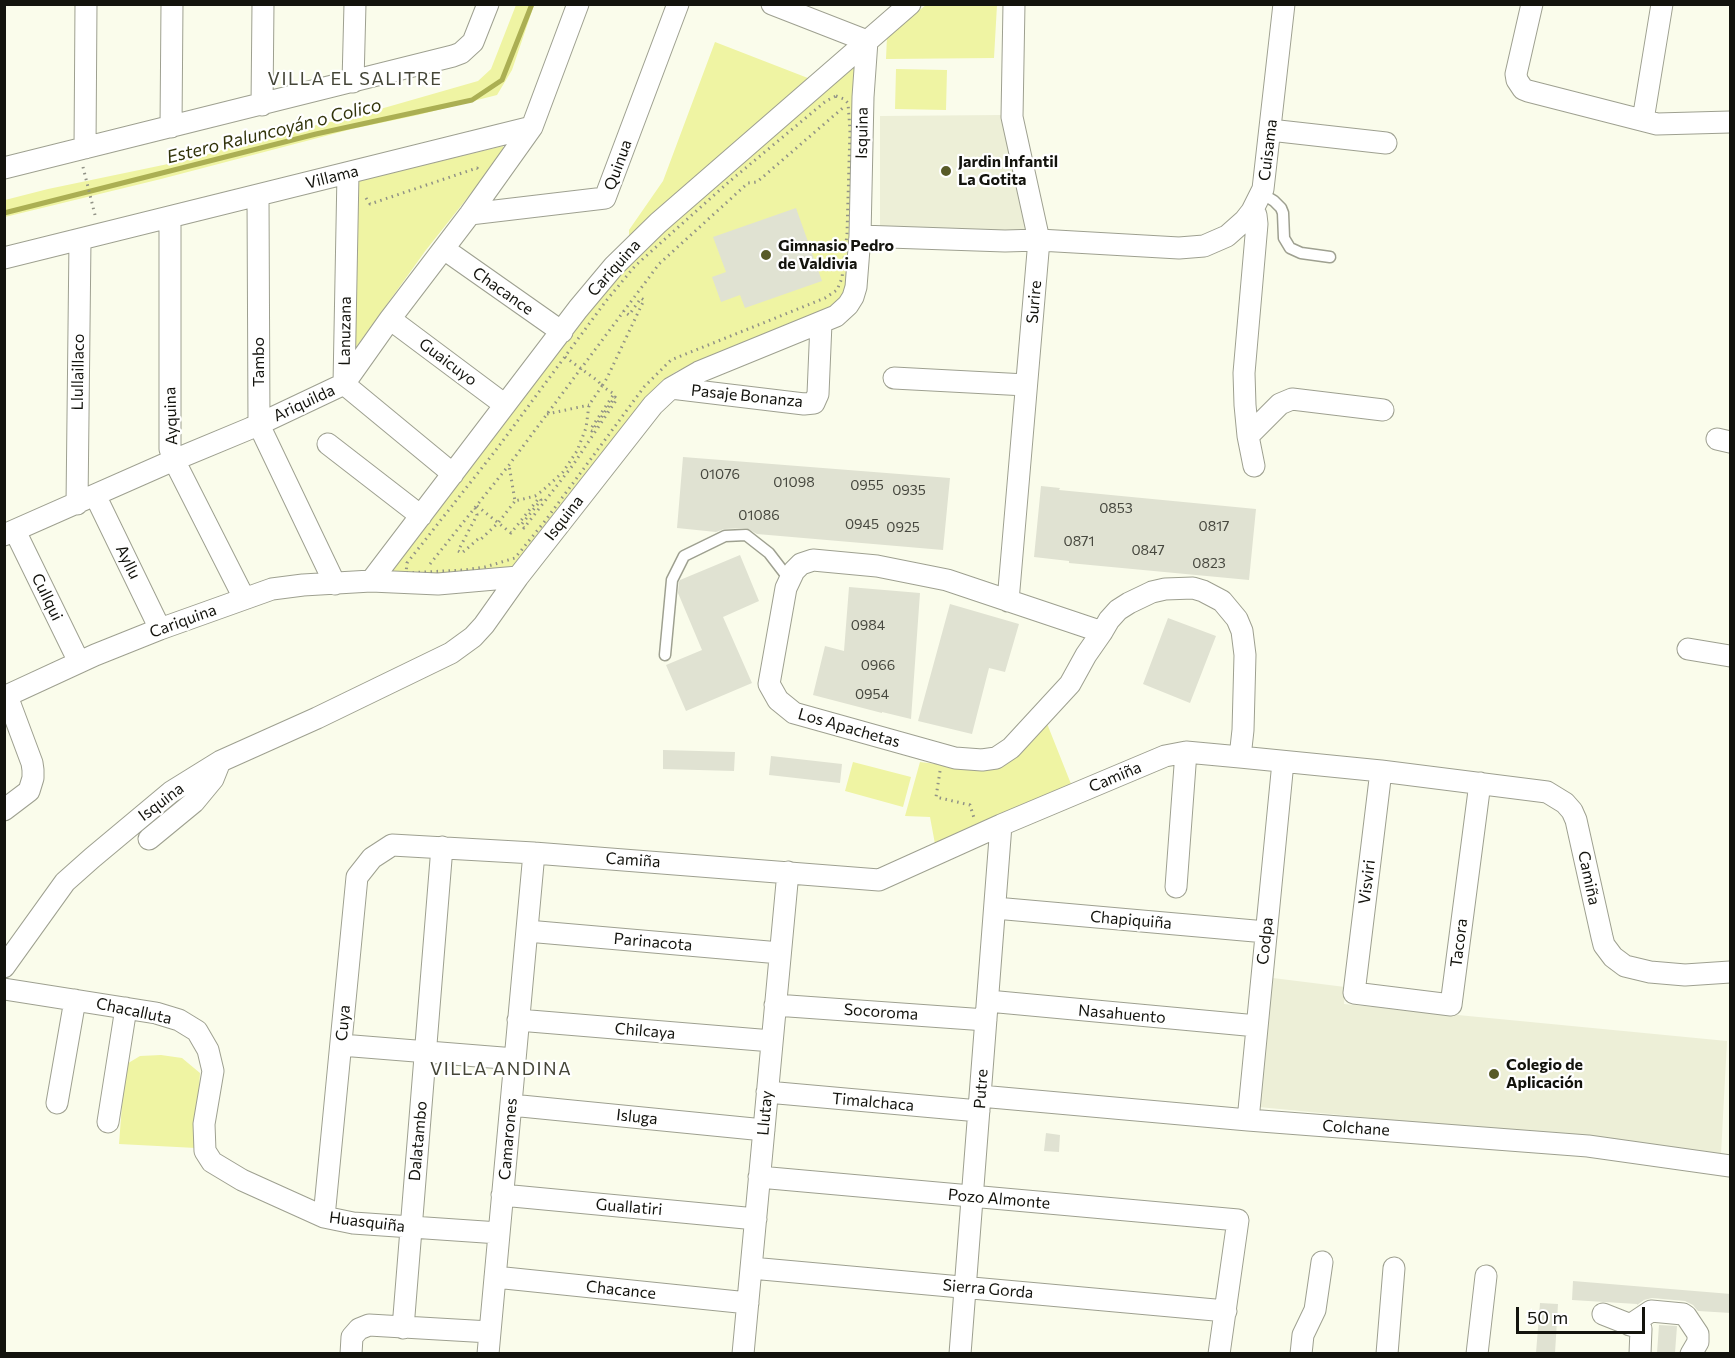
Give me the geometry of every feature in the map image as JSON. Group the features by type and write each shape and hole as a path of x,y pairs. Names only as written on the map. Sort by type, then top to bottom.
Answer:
{"street":[{"path":"83,155 86,4"},
{"path":"171,127 172,4"},
{"path":"262,105 263,4"},
{"path":"353,82 355,4"},
{"path":"4,168 83,155 171,127 461,53 472,42 488,4"},
{"path":"532,127 578,4"},
{"name":"Quinua","path":"470,214 605,198 678,4"},
{"path":"772,4 867,41"},
{"name":"Cariquina","path":"371,581 596,287 636,244 910,4"},
{"name":"Surire","path":"1008,601 1039,240 1012,117 1014,4"},
{"name":"Cuisama","path":"1254,466 1248,436 1244,373 1257,202 1270,130 1284,4"},
{"path":"1532,4 1516,75 1520,84 1528,91 1657,124 1731,122"},
{"path":"1643,120 1662,4"},
{"name":"Isquina","path":"4,967 65,882 171,792 221,761 317,718 463,646 484,626 518,577 653,405 671,388 699,372 821,323 842,312 853,297 856,287 860,236 855,100 867,41"},
{"name":"Villama","path":"4,258 258,195 348,177 532,127"},
{"name":"Ariquilda","path":"10,533 259,424 344,384 532,127"},
{"path":"1270,130 1386,143"},
{"name":"Lanuzana","path":"348,177 344,384 453,474"},
{"name":"Tambo","path":"258,195 259,424 335,584"},
{"path":"860,236 1039,240 1192,248 1216,242 1227,236 1241,225 1257,202"},
{"name":"Ayquina","path":"170,217 170,449 244,598"},
{"name":"Llullaillaco","path":"80,240 86,500"},
{"name":"Chacance","path":"444,249 561,332"},
{"name":"Guaicuyo","path":"390,319 505,405"},
{"name":"Pasaje Bonanza","path":"671,388 804,404 814,403 818,394 821,323"},
{"path":"894,378 1026,385"},
{"path":"1248,436 1280,404 1292,399 1383,410"},
{"path":"328,444 421,516"},
{"name":"Ayllu","path":"86,500 160,628"},
{"name":"Cullqui","path":"10,533 79,662"},
{"path":"789,579 801,564 813,560 877,566 947,580 978,589 1102,632"},
{"name":"Cariquina","path":"6,696 160,628 272,589 371,581 438,584 518,577"},
{"name":"Los Apachetas","path":"789,579 769,684 778,700 794,713 955,758 982,760 996,758 1011,748 1070,684 1086,655 1118,610 1152,592 1172,588 1192,588 1203,591 1222,601 1237,619 1245,643 1243,730 1240,757"},
{"path":"1688,649 1731,656"},
{"path":"4,810 29,791 33,778 32,763 6,696"},
{"path":"1176,887 1186,752"},
{"name":"Camiña","path":"392,845 534,853 879,880 980,834 1165,756 1186,752 1240,757 1381,771 1547,792 1565,803 1572,811 1579,830 1604,945 1619,962 1633,968 1667,974 1731,972"},
{"path":"149,839 194,802 213,779 221,761"},
{"name":"Codpa","path":"1248,1120 1283,762"},
{"name":"Visviri","path":"1354,993 1381,771"},
{"name":"Tacora","path":"1354,993 1451,1005 1480,783"},
{"name":"Putre","path":"960,1353 1001,825"},
{"name":"Cuya","path":"324,1217 357,877 372,858 392,845"},
{"name":"Dalatambo","path":"403,1328 442,847"},
{"name":"Camarones","path":"489,1343 534,853"},
{"name":"Llutay","path":"743,1353 788,872"},
{"name":"Chapiquiña","path":"995,908 1266,932"},
{"name":"Parinacota","path":"526,931 780,953"},
{"name":"Chacalluta","path":"4,988 156,1013 179,1020 197,1031 208,1050 213,1071 204,1124 205,1151 212,1162 242,1180"},
{"path":"57,1103 75,1000"},
{"name":"Socoroma","path":"776,1005 987,1011"},
{"path":"108,1122 126,1008"},
{"name":"Nasahuento","path":"987,1011 1257,1026"},
{"name":"Chilcaya","path":"519,1020 772,1041"},
{"path":"341,1045 515,1059"},
{"name":"Timalchaca","path":"767,1092 980,1103"},
{"name":"Colchane","path":"980,1103 1248,1120 1588,1146 1731,1166"},
{"name":"Isluga","path":"511,1105 764,1130"},
{"name":"Pozo Almonte","path":"759,1177 1238,1220 1226,1311"},
{"name":"Huasquiña","path":"242,1180 324,1217 353,1223 499,1233"},
{"name":"Guallatiri","path":"502,1195 756,1219"},
{"path":"1301,1353 1303,1335 1316,1310 1322,1262"},
{"name":"Sierra Gorda","path":"751,1268 1226,1311"},
{"path":"1387,1353 1394,1268"},
{"path":"1478,1353 1486,1276"},
{"name":"Chacance","path":"495,1278 748,1303"},
{"path":"1220,1353 1226,1311"},
{"path":"1630,1325 1651,1311 1683,1314 1698,1334 1698,1342 1691,1353"},
{"path":"1603,1314 1641,1329 1640,1353"},
{"path":"351,1353 352,1337 358,1329 369,1325 403,1328 489,1343"}],"lane":[{"path":"1257,202 1274,201 1281,208 1284,238 1290,248 1300,253 1330,257"},
{"path":"666,655 672,580 684,556 725,536 746,535 769,553 789,579"}],"path":[{"path":"836,96 855,100 850,130 847,234 843,278 837,290 825,298 671,360 644,387 515,558 485,567 464,570 406,573 407,563 635,266 684,221 826,101 836,96"},
{"path":"424,572 509,465 658,264 748,183 757,182 855,100"},
{"path":"83,155 95,213"},
{"path":"348,177 357,181 370,204 477,168 486,175"},
{"path":"476,507 477,515 458,551 462,553 498,523 515,501 542,491 571,464 586,428 589,405 607,378 644,300 641,298 629,315 623,311"},
{"path":"476,507 511,533 539,498 541,500 521,525 524,528 617,399 615,397 592,431 590,430 614,394 565,357"},
{"path":"546,414 589,405"},
{"path":"509,465 515,501"},
{"path":"942,754 936,797 970,805 980,834"}],"shaded area":[{"name":"Jardin Infantil La Gotita","path":"1001,115 1026,231 880,226 880,116"},
{"name":"Colegio de Aplicación","path":"1273,978 1345,987 1344,1004 1727,1041 1721,1154 1259,1107"}],"green space":[{"path":"516,5 534,5 512,70 497,95 352,129 5,217 5,200 192,159 271,135 349,118 478,81 491,69"},
{"path":"926,5 997,5 994,58 886,59 887,36"},
{"path":"715,42 813,80 859,58 851,235 844,294 830,309 677,371 663,380 645,398 513,569 384,577 435,504 629,261 629,230 663,181"},
{"path":"896,69 947,70 946,110 895,109"},
{"path":"503,146 506,153 495,163 426,250 354,350 357,181"},
{"path":"1046,721 1073,789 935,844 930,817 905,816 920,762 978,769"},
{"path":"853,762 911,777 903,807 845,791"},
{"path":"161,1055 182,1058 200,1073 196,1148 119,1144 125,1065 140,1056"}],"building":[{"name":"Gimnasio Pedro de Valdivia","path":"796,208 822,281 745,308 740,295 721,302 712,277 726,272 713,237"},
{"path":"683,457 950,478 943,550 757,534 746,528 724,529 716,532 677,528"},
{"path":"1041,486 1060,488 1059,490 1256,509 1249,580 1069,563 1069,561 1034,557"},
{"path":"740,555 759,601 723,617 752,683 686,711 666,665 702,650 678,593 679,582"},
{"path":"849,587 920,593 911,719 813,695 825,646 844,651"},
{"path":"950,604 1019,624 1005,672 989,668 972,734 918,721"},
{"path":"1168,618 1216,636 1190,703 1143,684"},
{"path":"663,750 735,752 734,771 663,769"},
{"path":"771,756 842,764 840,783 769,775"},
{"path":"1046,1133 1060,1135 1059,1152 1044,1151"},
{"path":"1573,1281 1731,1294 1731,1313 1698,1311 1685,1301 1652,1298 1637,1305 1572,1300"},
{"path":"1540,1303 1558,1304 1555,1353 1536,1353"},
{"path":"1659,1325 1677,1326 1675,1353 1657,1353"}],"waterway":[{"name":"Estero Raluncoyán o Colico","path":"4,213 316,134 472,100 502,80 532,4"}],"place":[{"name":"Jardin Infantil La Gotita","path":"946,171"},
{"name":"Gimnasio Pedro de Valdivia","path":"766,255"},
{"name":"Colegio de Aplicación","path":"1494,1074"}],"district":[{"name":"VILLA EL SALITRE","path":"355,79"},
{"name":"VILLA ANDINA","path":"501,1069"}]}
